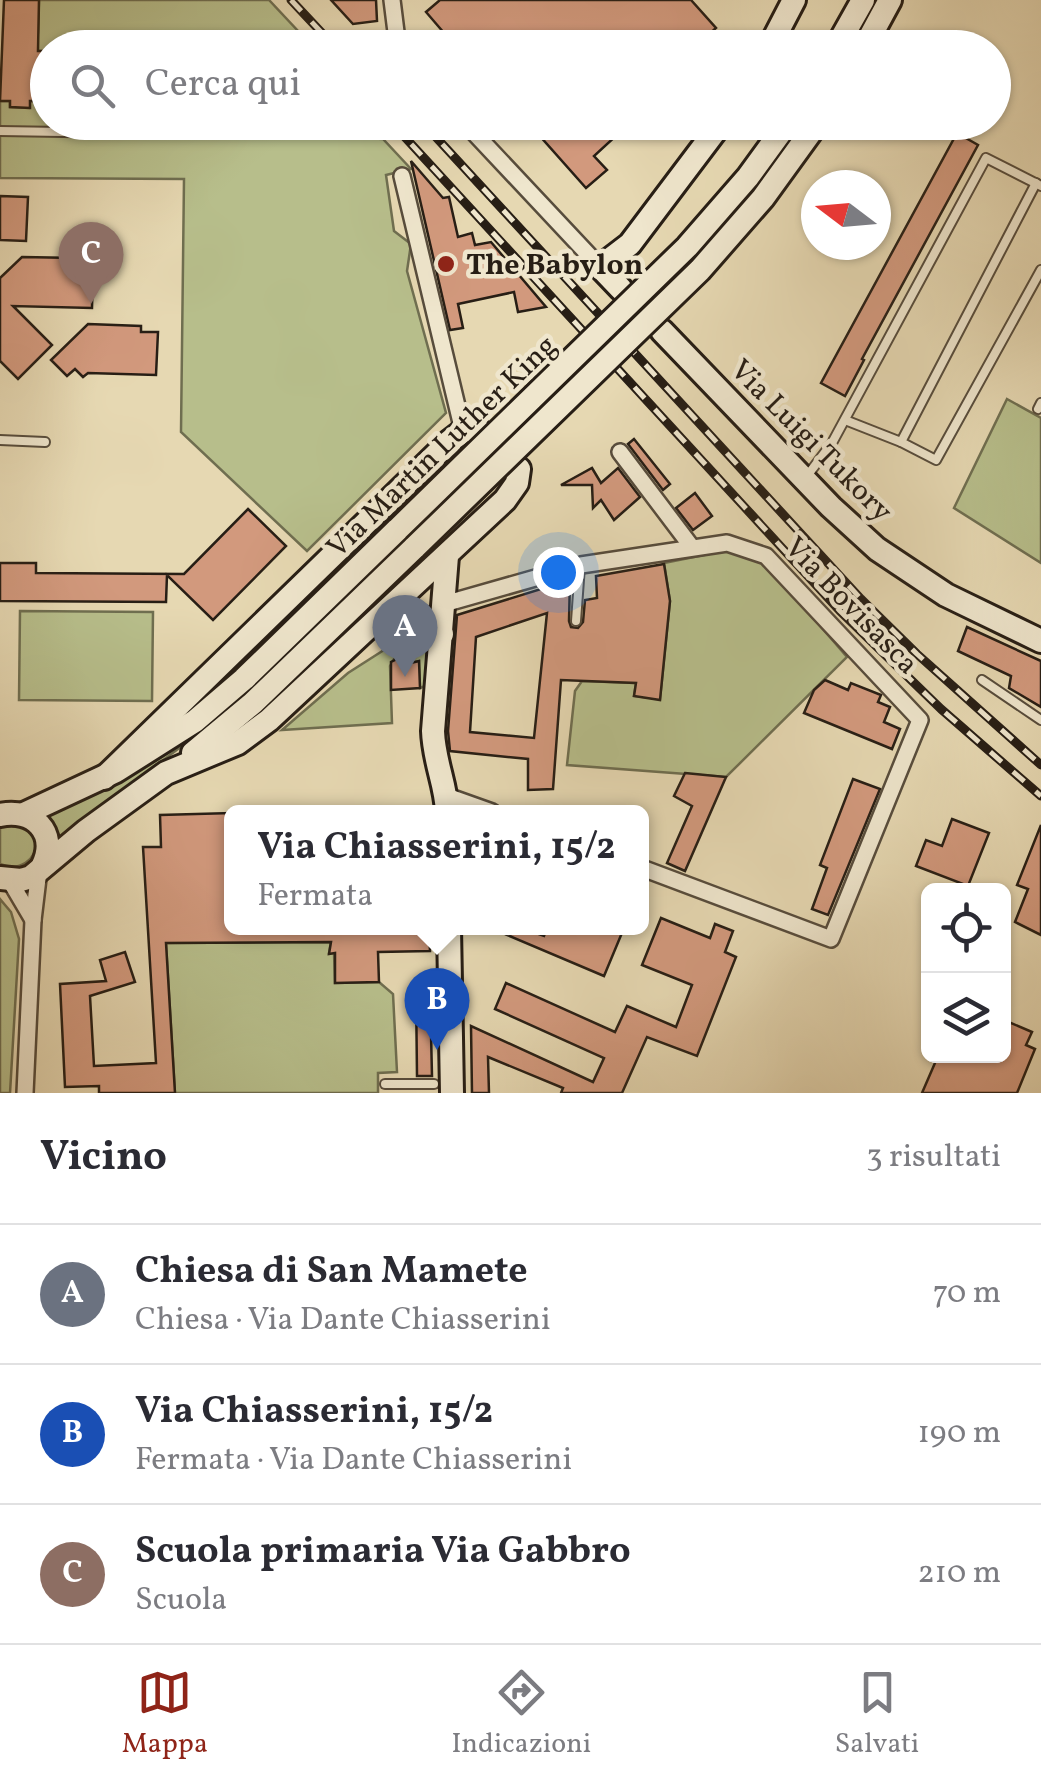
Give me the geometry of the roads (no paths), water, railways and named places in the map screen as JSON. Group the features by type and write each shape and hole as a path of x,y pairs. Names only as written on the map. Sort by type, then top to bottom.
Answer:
{"street":[{"path":"392,0 395,30"},
{"path":"779,30 794,0"},
{"path":"846,30 863,0"},
{"path":"874,30 890,0"},
{"path":"481,140 621,288"},
{"path":"600,266 634,240 709,140"},
{"name":"Via Martin Luther King","path":"104,778 165,742 217,703 687,247 775,140"},
{"name":"Via Martin Luther King","path":"166,773 238,717 700,270 763,198 805,140"},
{"path":"6,815 104,778 450,441 470,430 402,176"},
{"name":"Via Luigi Tukory","path":"662,331 862,536 926,584 1041,641"},
{"path":"620,452 691,546"},
{"path":"33,920 5,879 31,877 166,773 238,743 269,720 510,494 520,469"},
{"name":"Via Bovisasca","path":"444,604 580,565 727,543 766,556 920,720 831,939 649,871"},
{"path":"447,556 433,744 447,804"},
{"path":"382,616 403,611 417,614 442,634"},
{"path":"6,815 42,825 48,855 41,868 33,920 24,1093"},
{"path":"443,1088 449,935"}],"lane":[{"path":"0,131 30,131"},
{"path":"804,479 832,443 986,158 1039,185 902,442"},
{"path":"844,420 936,460 1041,270"},
{"path":"0,440 44,442"},
{"path":"576,621 580,565"},
{"path":"982,680 1041,720"},
{"path":"385,1084 443,1088"}],"railway":[{"path":"291,0 319,30"},
{"path":"408,140 840,611 941,709 1041,796"},
{"path":"439,140 861,599 1041,765"}],"place":[{"name":"The Babylon","path":"446,264"},
{"name":"Scuola primaria Via Gabbro","path":"91,304"},
{"name":"Chiesa di San Mamete","path":"405,677"},
{"name":"Via Chiasserini, 15/2","path":"437,1050"}]}
